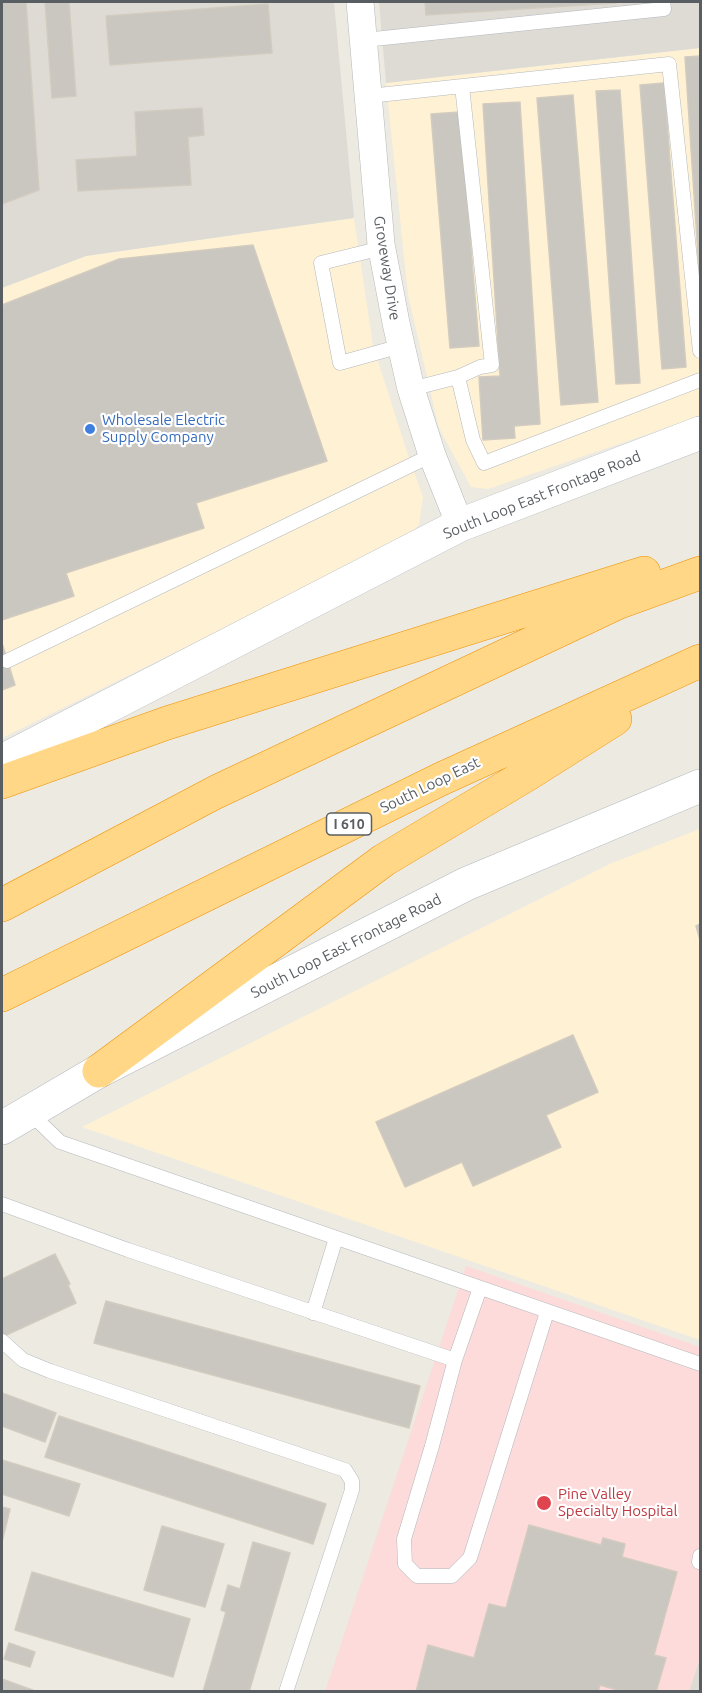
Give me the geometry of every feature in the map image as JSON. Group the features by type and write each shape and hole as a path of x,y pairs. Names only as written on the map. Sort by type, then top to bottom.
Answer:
{"highway":[{"path":"2,782 178,719 626,578 700,559"},
{"path":"2,905 216,792 617,603 700,573"},
{"path":"99,1071 384,860 528,774 700,663"},
{"name":"South Loop East","path":"2,995 441,779 700,663"}],"main road":[{"name":"South Loop East Frontage Road","path":"2,762 460,525 700,433"},
{"name":"South Loop East Frontage Road","path":"2,1128 99,1071 466,884 700,786"}],"street":[{"name":"Groveway Drive","path":"360,2 382,249 411,389 432,455 460,525"}],"lane":[{"path":"364,40 664,9 663,2"},
{"path":"369,96 669,64 700,351"},
{"path":"411,389 458,377 492,365 462,86"},
{"path":"382,249 321,263 340,363 401,346"},
{"path":"458,377 473,440 484,463 700,380"},
{"path":"8,662 432,455"},
{"path":"29,1112 60,1142 700,1364"},
{"path":"2,1204 128,1250 454,1360"},
{"path":"313,1313 336,1238"},
{"path":"480,1288 454,1360 432,1446 404,1539 405,1564 417,1576 452,1576 470,1558 547,1312"},
{"path":"2,1341 23,1360 50,1371 345,1470 352,1481 352,1490 286,1692"}],"shaded area":[{"path":"2,2 334,2 354,218 86,256 2,288"},
{"path":"379,2 700,2 700,48 386,83"},
{"path":"700,48 700,416 488,489 471,487 439,428 408,295 386,83"},
{"path":"354,218 373,346 423,497 419,525 402,540 2,738 2,288 86,256"},
{"path":"700,829 700,1340 82,1127 612,863"},
{"name":"Pine Valley Specialty Hospital","path":"466,1266 700,1347 700,1658 689,1691 325,1692"},
{"path":"700,1658 700,1691 689,1691"}],"building":[{"path":"2,2 26,2 39,190 2,204"},
{"path":"45,2 69,2 76,96 52,98"},
{"path":"425,2 616,2 616,3 426,15"},
{"path":"268,4 272,53 110,65 106,16"},
{"path":"700,56 700,286 685,57"},
{"path":"664,83 686,367 662,369 640,85"},
{"path":"620,90 640,383 616,384 596,91"},
{"path":"573,95 598,402 561,405 537,98"},
{"path":"520,102 540,424 514,426 515,438 483,440 479,377 500,376 483,104"},
{"path":"202,108 204,135 188,137 191,185 78,191 76,160 137,156 135,112"},
{"path":"460,112 479,346 450,348 431,114"},
{"path":"253,245 327,461 196,503 204,528 66,573 74,596 2,620 2,305 119,259"},
{"path":"2,643 15,685 2,690"},
{"path":"700,924 700,940 696,926"},
{"path":"573,1035 598,1092 546,1115 561,1147 473,1186 462,1162 405,1187 376,1122"},
{"path":"55,1254 70,1284 68,1285 76,1303 2,1337 2,1279"},
{"path":"106,1301 420,1386 409,1428 94,1343"},
{"path":"2,1393 56,1413 45,1442 2,1426"},
{"path":"59,1416 326,1504 313,1544 45,1457"},
{"path":"2,1460 80,1484 69,1516 2,1494"},
{"path":"2,1507 10,1509 2,1542"},
{"path":"529,1525 601,1545 603,1538 625,1544 622,1557 677,1572 654,1655 666,1658 656,1692 624,1692 600,1685 598,1692 416,1692 428,1645 474,1658 489,1604 506,1608"},
{"path":"162,1526 224,1544 205,1607 144,1590"},
{"path":"253,1542 290,1553 249,1692 203,1692 226,1612 221,1610 228,1585 240,1589"},
{"path":"32,1572 190,1619 173,1677 15,1630"},
{"path":"9,1643 35,1652 30,1667 4,1659"},
{"path":"2,1679 38,1692 2,1692"}],"place":[{"name":"Wholesale Electric Supply Company","path":"90,429"},
{"name":"Pine Valley Specialty Hospital","path":"544,1503"}]}
